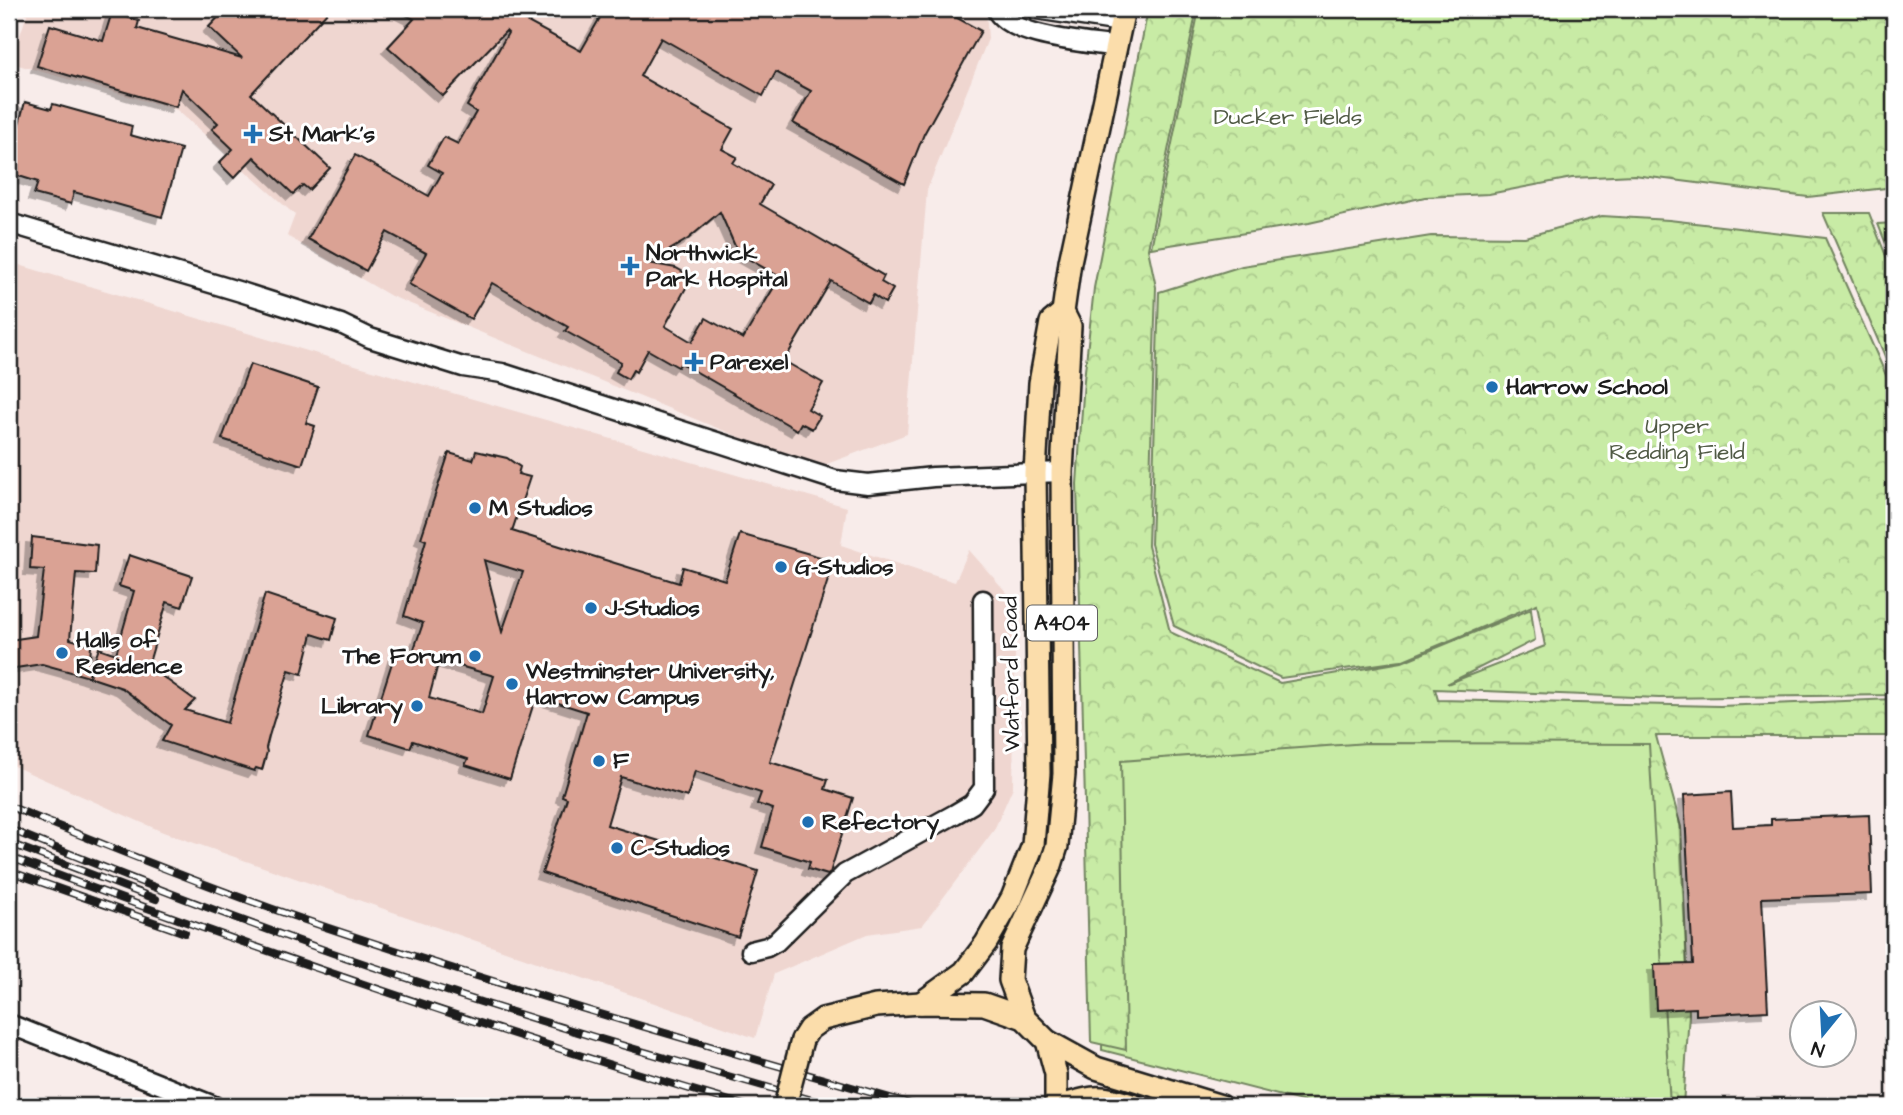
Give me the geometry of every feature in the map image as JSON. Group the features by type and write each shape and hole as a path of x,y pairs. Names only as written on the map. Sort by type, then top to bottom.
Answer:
{"main road":[{"name":"Watford Road","path":"1024,1018 1010,980 1012,949 1051,865 1057,846 1064,774 1062,472 1070,326 1063,312 1073,248 1122,16"},
{"name":"Watford Road","path":"921,1003 964,972 986,943 1012,898 1033,845 1039,773 1035,474 1040,383 1051,322 1063,312"},
{"path":"785,1106 802,1040 808,1029 824,1018 876,1006 921,1003 984,1004 1024,1018 1047,1041 1096,1068 1221,1106"},
{"path":"1047,1041 1056,1074 1058,1106 1092,1096 1135,1106"}],"street":[{"path":"1036,9 1122,16"},
{"path":"1002,11 1019,29 1116,47"},
{"path":"9,223 241,292 341,324 370,338 463,367 502,373 835,480 868,484 933,477 1062,472"},
{"path":"751,951 776,942 836,880 972,804 979,796 984,788 983,600"},
{"path":"9,1024 214,1106"}],"shaded area":[{"name":"Northwick Park Hospital","path":"10,9 986,9 988,39 927,190 907,434 816,468 391,296 287,236 295,215 177,110 11,63 27,14"},
{"name":"Westminster University, Harrow Campus","path":"9,262 847,507 841,545 955,582 969,550 1016,603 1013,787 994,830 922,926 867,934 774,974 755,1038 163,832 9,764"}],"green space":[{"name":"Upper Redding Field","path":"1148,9 1197,9 1148,249 1156,287 1148,546 1170,632 1280,683 1402,662 1531,609 1535,640 1447,684 1545,646 1537,604 1401,661 1281,678 1174,626 1151,544 1159,292 1242,266 1431,236 1525,237 1602,216 1669,220 1825,238 1894,393 1894,695 1659,698 1435,689 1438,700 1720,706 1894,699 1894,736 1656,736 1681,827 1689,1013 1683,1106 1670,1106 1649,744 1367,743 1121,761 1126,1050 1091,1042 1077,484 1094,288"},
{"name":"Ducker Fields","path":"1199,9 1894,9 1894,187 1808,197 1634,175 1572,178 1489,194 1425,197 1309,223 1151,248"},
{"path":"1823,213 1869,213 1894,276 1894,377"},
{"path":"1894,223 1894,264 1878,224"},
{"path":"1106,734 1653,737 1681,1106 1321,1106 1102,1050"}],"building":[{"name":"St Mark's","path":"226,9 330,9 251,94 330,168 309,190 303,185 293,194 254,157 234,178 219,163 233,149 212,129 218,123 182,89 176,107 37,66 50,25 103,41 112,12 139,21 137,28 242,58 209,27"},
{"path":"394,9 504,9 581,51 605,9 941,9 981,31 924,134 904,184 793,123 811,91 776,72 763,96 661,38 640,76 733,129 722,149 737,157 733,163 771,185 760,204 884,276 881,282 893,289 885,303 873,295 869,303 831,281 784,361 823,383 808,409 820,416 812,429 801,423 797,430 681,363 678,367 648,350 636,372 633,370 628,379 616,372 621,362 565,331 568,327 492,283 471,319 409,284 426,253 387,232 366,271 308,239 355,155 429,196 442,173 428,165 444,137 458,144 476,112 467,106 508,33 506,31 443,96 388,47 414,19","holes":["720,212 738,253 780,277 743,339 706,318 692,342 665,326 692,277 676,268 648,263 688,239"]},
{"path":"25,102 51,109 53,104 132,126 130,135 181,149 162,217 74,192 71,204 34,194 38,182 9,173 9,160"},
{"path":"250,364 318,387 306,423 315,426 302,465 222,439"},
{"path":"476,451 507,458 520,467 518,474 530,477 512,531 679,583 683,567 725,580 740,534 834,561 770,762 828,780 825,789 853,798 828,875 808,869 810,862 762,847 773,809 757,804 761,793 695,771 687,797 621,777 607,825 758,871 738,937 542,873 567,798 562,796 587,712 536,696 510,779 465,765 468,759 413,741 410,748 369,735 397,647 413,652 423,623 404,616 426,540 421,538 449,453 473,460","holes":["484,560 523,572 502,632","439,660 494,676 482,714 429,698"]},
{"path":"32,537 97,545 95,574 76,573 70,639 91,645 89,677 42,664 9,669 9,640 36,636 44,570 30,569"},
{"path":"129,555 192,576 182,607 167,602 148,666 195,700 185,710 227,723 265,594 337,618 331,640 312,634 302,674 289,670 269,736 262,770 256,768 254,771 162,741 171,725 122,688 89,677 99,648 116,654 134,591 119,586"},
{"path":"1731,792 1733,827 1771,825 1771,819 1869,815 1872,894 1762,898 1768,1011 1696,1015 1696,1008 1656,1010 1654,965 1693,964 1684,795"}],"railway":[{"path":"9,806 204,884 350,935 592,1012 918,1106"},
{"path":"9,829 211,909 364,964 572,1030 833,1106"},
{"path":"9,843 156,899"},
{"path":"9,857 375,988 560,1049 747,1106"},
{"path":"9,871 185,933"}],"place":[{"name":"St Mark's","path":"253,134"},
{"name":"Northwick Park Hospital","path":"630,266"},
{"name":"Parexel","path":"694,362"},
{"name":"Harrow School","path":"1492,387"},
{"name":"M Studios","path":"475,508"},
{"name":"G-Studios","path":"781,567"},
{"name":"J-Studios","path":"591,608"},
{"name":"Halls of Residence","path":"62,653"},
{"name":"The Forum","path":"475,656"},
{"name":"Westminster University, Harrow Campus","path":"512,684"},
{"name":"Library","path":"417,706"},
{"name":"F","path":"599,761"},
{"name":"Refectory","path":"808,822"},
{"name":"C-Studios","path":"617,848"}]}
